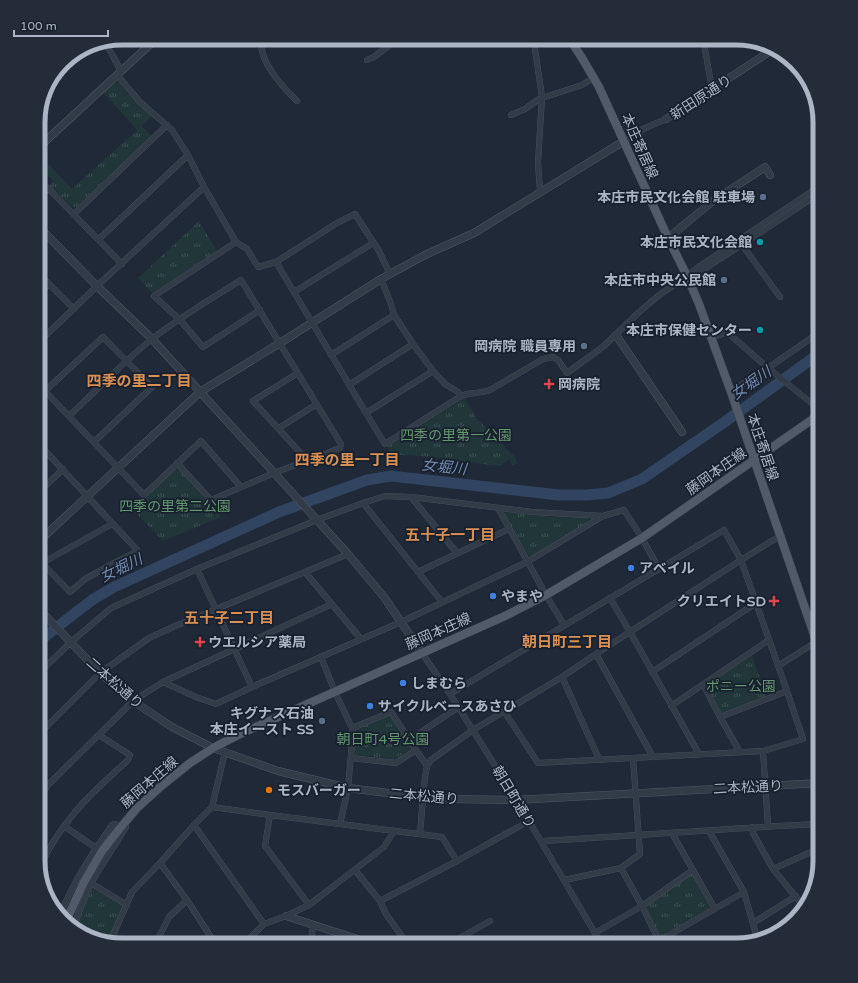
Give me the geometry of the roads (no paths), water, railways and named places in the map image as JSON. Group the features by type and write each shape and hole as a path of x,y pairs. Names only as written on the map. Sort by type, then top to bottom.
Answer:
{"main road":[{"name":"本庄寄居線","path":"573,45 599,87 699,304 813,633"},
{"name":"藤岡本庄線","path":"68,917 87,883 102,851 126,820 159,788 190,763 213,748 240,734 505,616 546,595 642,538 813,419"}],"street":[{"path":"45,142 149,45"},
{"path":"261,45 264,59 271,70 290,95 297,101"},
{"path":"367,60 374,57 390,45"},
{"path":"534,45 542,97 538,163 540,191"},
{"path":"704,45 712,89"},
{"path":"107,47 113,56 119,73 140,102 172,130 188,155 204,187 236,242 247,249 258,268 276,262 337,223 355,214 390,274"},
{"name":"新田原通り","path":"624,141 643,129 666,120 768,52"},
{"path":"511,115 525,108 539,98 582,85 593,78"},
{"path":"74,214 167,125"},
{"path":"45,536 200,392 381,279 425,255 474,233 540,191 624,141"},
{"path":"99,239 188,155"},
{"path":"668,238 713,201 765,167 770,175"},
{"path":"45,336 204,187"},
{"path":"45,191 48,188 122,264"},
{"path":"276,262 385,444 462,396 483,393 490,390 543,359 553,357 558,360 567,373 604,346 658,296 687,276 700,272 813,191"},
{"path":"740,242 813,197"},
{"path":"45,233 152,339 348,554 384,597 422,653"},
{"path":"236,242 154,296 180,320 203,347 260,310"},
{"path":"740,242 780,297"},
{"path":"294,292 373,243"},
{"path":"381,279 392,304 394,315 413,344 433,371 445,384 462,396"},
{"path":"45,280 74,308"},
{"path":"69,416 152,339 241,280 341,444 340,448 274,473 211,500 177,463"},
{"path":"45,288 49,284"},
{"path":"331,354 394,315"},
{"path":"718,336 727,332 769,369 813,404"},
{"path":"616,334 682,432"},
{"path":"94,442 152,387 103,337 45,391 144,495 201,441 241,487"},
{"path":"731,394 813,337"},
{"path":"349,385 413,344"},
{"path":"366,413 433,371"},
{"path":"298,373 253,401 307,460"},
{"path":"279,428 317,404"},
{"path":"45,451 138,551 85,579 70,592 45,566"},
{"path":"45,486 63,469"},
{"path":"45,667 70,643 111,608 197,569 316,519 385,496 411,497 533,512 603,516"},
{"path":"411,497 457,553"},
{"path":"363,503 442,602"},
{"path":"498,508 527,562 564,625"},
{"path":"163,682 196,697 216,704 401,622 527,562 603,516 624,510 659,569"},
{"path":"45,558 112,524"},
{"path":"418,572 509,529"},
{"path":"450,694 724,530 741,560 803,739 763,750 538,763 504,711"},
{"path":"420,834 427,766 431,760 473,730 562,677 780,536"},
{"path":"45,727 100,673 149,638 348,554"},
{"path":"197,569 252,687"},
{"path":"305,572 361,639"},
{"path":"610,598 699,754"},
{"path":"652,672 756,603"},
{"path":"45,790 133,701 163,682 332,604"},
{"name":"二本松通り","path":"47,618 100,673 133,701 172,727 213,748 278,771 348,788 423,797 516,800 813,783"},
{"path":"671,706 769,640"},
{"path":"778,666 813,644"},
{"name":"朝日町通り","path":"422,653 459,707 529,821 598,938"},
{"path":"596,654 653,757"},
{"path":"321,657 353,732 348,788 340,824"},
{"path":"562,677 599,759"},
{"path":"703,684 740,752"},
{"path":"720,717 787,691"},
{"path":"409,740 459,707"},
{"path":"352,728 391,712 427,766"},
{"path":"46,852 83,802 128,760 130,755 99,734"},
{"path":"351,758 396,763 416,750"},
{"path":"763,750 768,826"},
{"path":"112,937 132,892 194,824 212,807 225,752"},
{"path":"564,880 621,868 640,854 633,758"},
{"path":"45,782 48,785"},
{"path":"212,807 270,816 442,837 457,861"},
{"path":"270,816 264,846 309,905"},
{"path":"76,922 87,883 120,837 126,826 126,820"},
{"path":"380,901 529,821"},
{"path":"62,910 78,878 112,825 115,824 121,827"},
{"path":"194,824 264,924"},
{"path":"541,841 813,824"},
{"path":"64,826 96,848"},
{"path":"752,827 753,833 773,869 801,903"},
{"path":"250,938 264,924 309,905 384,847 394,831"},
{"path":"709,831 744,892 755,935"},
{"path":"672,833 715,909"},
{"path":"773,869 813,851"},
{"path":"160,862 211,938"},
{"path":"621,868 658,938"},
{"path":"355,870 380,901 386,914 403,938"},
{"path":"595,933 642,906 693,870"},
{"path":"87,883 127,905"},
{"path":"668,938 744,892"},
{"path":"753,923 796,896"},
{"path":"159,938 169,917 187,900"},
{"path":"286,916 353,938"},
{"path":"460,938 490,921"},
{"path":"312,938 313,925"}],"waterway":[{"name":"女堀川","path":"45,636 92,600 114,587 279,512 367,480 391,476 559,495 608,493 642,479 813,358"}],"place":[{"name":"本庄市民文化会館 駐車場","path":"763,197"},
{"name":"本庄市民文化会館","path":"760,242"},
{"name":"本庄市中央公民館","path":"724,280"},
{"name":"本庄市保健センター","path":"760,330"},
{"name":"岡病院 職員専用","path":"584,346"},
{"name":"岡病院","path":"549,384"},
{"name":"アベイル","path":"631,568"},
{"name":"やまや","path":"493,596"},
{"name":"クリエイトSD","path":"774,601"},
{"name":"ウエルシア薬局","path":"200,642"},
{"name":"しまむら","path":"403,683"},
{"name":"サイクルベースあさひ","path":"370,706"},
{"name":"キグナス石油 本庄イースト SS","path":"322,721"},
{"name":"モスバーガー","path":"269,790"}],"district":[{"name":"四季の里二丁目","path":"139,381"},
{"name":"四季の里一丁目","path":"347,460"},
{"name":"五十子一丁目","path":"450,535"},
{"name":"五十子二丁目","path":"229,618"},
{"name":"朝日町三丁目","path":"567,642"}],"park label":[{"name":"四季の里第一公園","path":"456,435"},
{"name":"四季の里第二公園","path":"175,506"},
{"name":"ポニー公園","path":"741,686"},
{"name":"朝日町4号公園","path":"383,739"}]}
